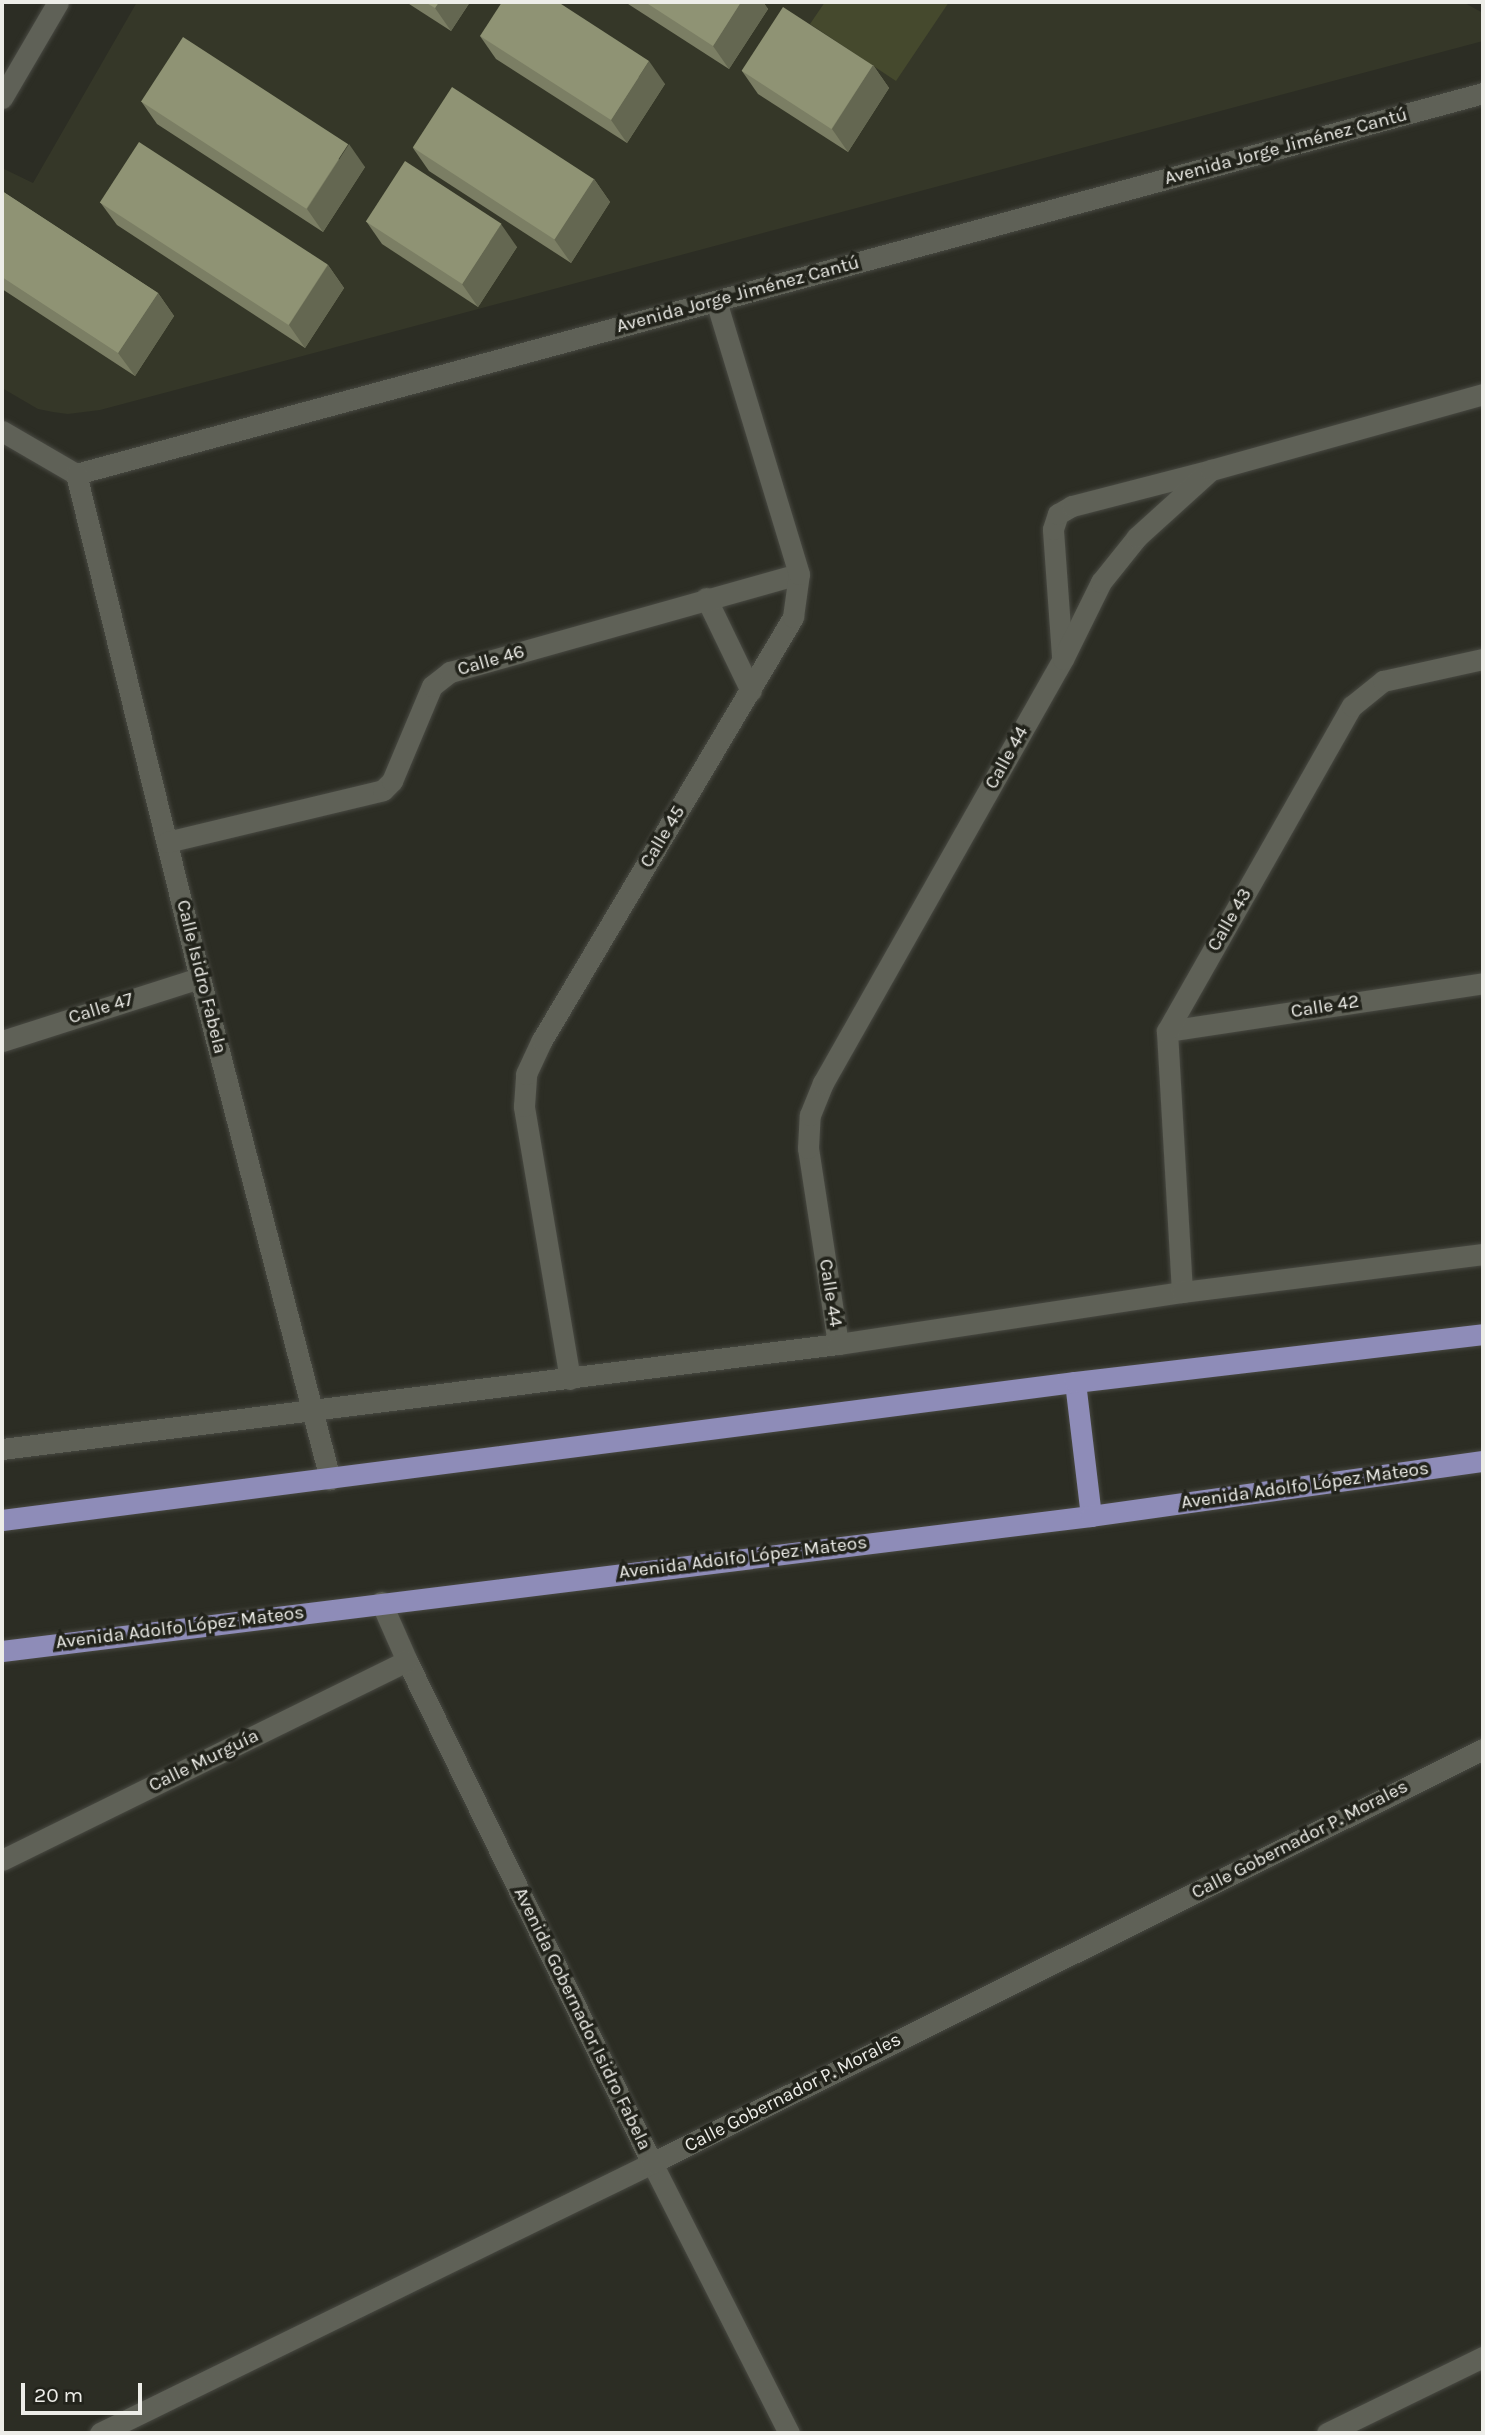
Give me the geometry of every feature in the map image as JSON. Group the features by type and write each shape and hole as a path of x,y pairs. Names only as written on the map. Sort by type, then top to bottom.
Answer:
{"main road":[{"path":"2,1520 1075,1382 1483,1334"},
{"path":"1075,1382 1091,1516"},
{"name":"Avenida Adolfo López Mateos","path":"2,1651 1091,1516 1483,1461"}],"street":[{"path":"2,98 58,2"},
{"name":"Avenida Jorge Jiménez Cantú","path":"76,474 1483,93"},
{"name":"Calle 45","path":"570,1379 524,1106 526,1074 542,1040 793,617 799,574 716,301"},
{"name":"Calle 44","path":"838,1344 808,1148 810,1115 823,1083 1063,659 1108,573 1137,537 1211,470 1483,394"},
{"path":"2,431 76,474"},
{"path":"1063,659 1053,529 1058,514 1072,506 1211,470"},
{"name":"Calle Isidro Fabela","path":"76,474 200,978 330,1479"},
{"name":"Calle 46","path":"167,842 383,790 392,781 432,685 443,675 706,598 799,574"},
{"path":"706,598 751,691"},
{"name":"Calle 43","path":"1167,1031 1352,706 1383,681 1483,659"},
{"name":"Calle 47","path":"2,1041 200,978"},
{"name":"Calle 42","path":"1167,1031 1483,983"},
{"path":"1167,1031 1182,1292"},
{"path":"2,1450 313,1408 570,1379 838,1344 1182,1292 1483,1254"},
{"name":"Avenida Gobernador Isidro Fabela","path":"381,1602 407,1661 652,2163 789,2433"},
{"name":"Calle Murguía","path":"2,1860 407,1661"},
{"name":"Calle Gobernador P. Morales","path":"100,2433 652,2163 1483,1749"},
{"path":"1327,2433 1483,2357"}],"shaded area":[{"path":"137,2 1463,2 1483,13 1483,41 100,410 68,414 38,409 2,388 2,168 33,183"}],"green space":[{"path":"825,2 949,2 896,81 810,24"}],"building":[{"path":"425,2 439,2 435,8"},
{"path":"502,2 558,2 649,61 611,120 480,36"},
{"path":"645,2 741,2 713,46"},
{"path":"783,7 873,65 831,129 742,71"},
{"path":"183,37 348,144 306,209 141,102"},
{"path":"452,87 594,179 555,239 413,147"},
{"path":"139,142 328,265 288,325 100,202"},
{"path":"405,161 501,224 462,284 366,221"},
{"path":"2,191 158,293 118,353 2,277"}]}
